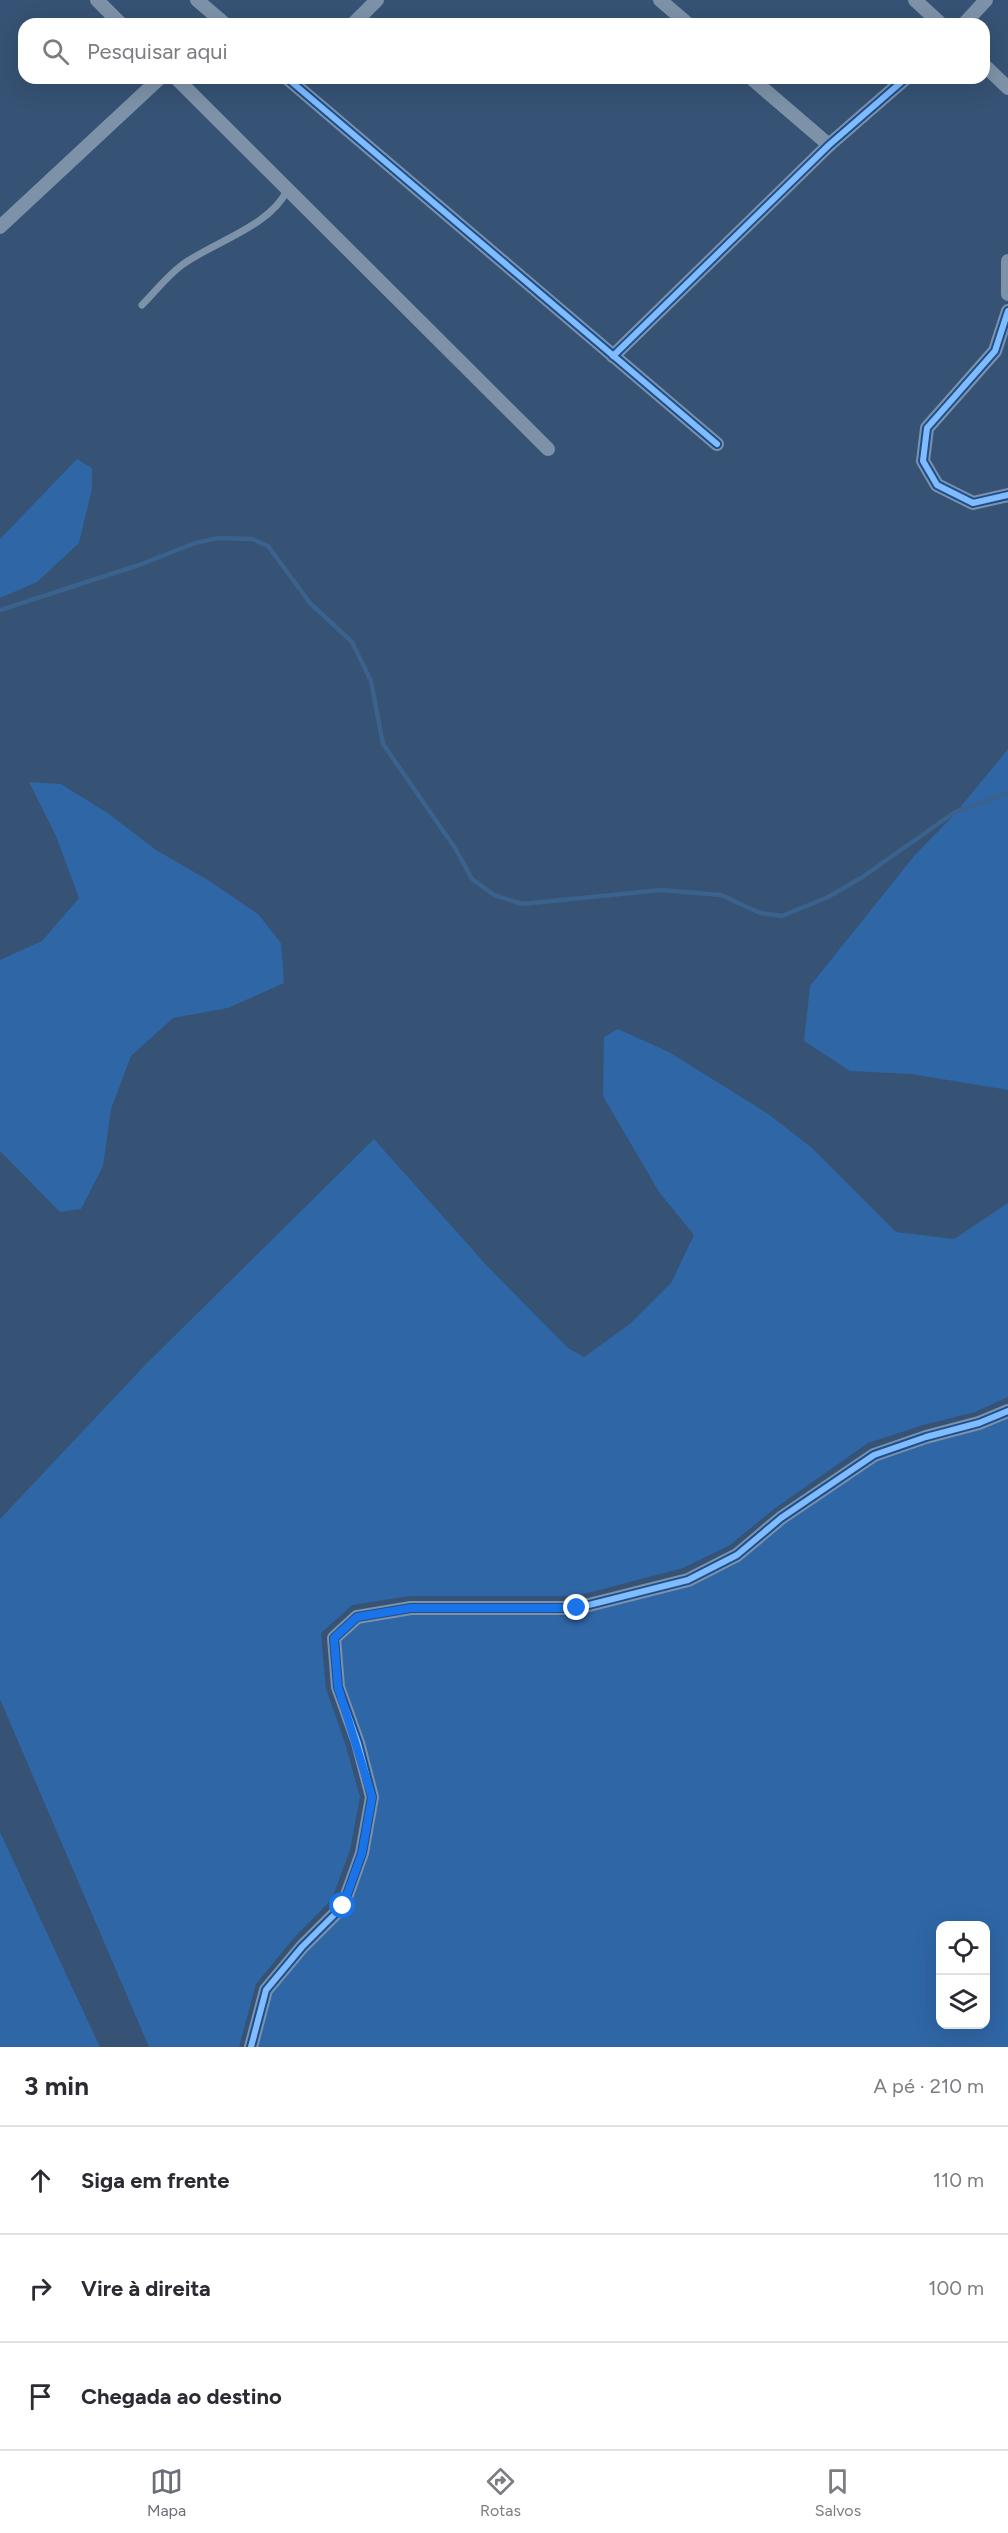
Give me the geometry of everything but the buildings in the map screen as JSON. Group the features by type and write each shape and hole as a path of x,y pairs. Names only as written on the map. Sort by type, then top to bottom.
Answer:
{"street":[{"path":"97,0 115,18"},
{"path":"197,0 218,18"},
{"path":"359,18 377,0"},
{"path":"660,0 681,18"},
{"path":"915,0 934,18"},
{"path":"970,18 986,0"},
{"path":"990,71 1008,88"},
{"path":"0,227 154,84"},
{"path":"182,84 548,449"},
{"path":"299,84 717,444"},
{"path":"758,84 829,145"},
{"path":"613,356 829,145 899,84"},
{"path":"1008,261 1008,294"},
{"path":"1008,311 995,351 927,428 923,461 937,485 973,503 1008,495"},
{"path":"251,2047 266,1990 302,1947 343,1906 362,1853 372,1797 338,1687 334,1638 357,1617 411,1608 577,1608 688,1580 737,1555 781,1518 874,1455 926,1437 979,1423 1008,1411"}],"lane":[{"path":"142,305 181,266 260,220 283,200 287,190"}],"shaded area":[{"path":"77,459 92,468 92,489 79,543 37,582 0,598 0,539"},
{"path":"1008,749 1008,1090 911,1074 850,1071 804,1041 810,986 915,855 953,816"},
{"path":"29,782 61,784 109,814 156,850 208,880 258,914 281,943 284,983 228,1008 173,1018 131,1056 111,1109 103,1166 81,1209 60,1212 0,1151 0,960 42,941 79,898 56,836"},
{"path":"618,1029 669,1052 767,1113 812,1148 896,1232 954,1239 1008,1203 1008,1397 975,1412 923,1425 868,1443 774,1509 730,1545 683,1568 576,1596 410,1596 352,1605 321,1633 326,1689 346,1746 360,1797 350,1850 332,1899 293,1939 256,1984 239,2047 149,2047 0,1699 0,1519 147,1363 374,1139 488,1267 568,1348 584,1357 631,1323 671,1283 694,1235 659,1192 603,1096 604,1037"},
{"path":"1008,1417 1008,2047 257,2047 272,1993 306,1951 348,1909 378,1797 344,1686 340,1641 360,1622 412,1614 578,1614 690,1585 877,1460"},
{"path":"0,1832 100,2047 0,2047"}],"waterway":[{"path":"0,610 139,565 195,543 219,538 252,539 268,546 310,603 352,642 371,681 383,744 455,848 472,879 494,895 522,904 661,890 721,895 760,913 782,916 828,897 861,878 955,812 1008,793"}],"cycle path":[{"path":"294,84 717,444"},
{"path":"613,356 829,145 899,84"},
{"path":"1008,311 995,351 927,428 923,461 937,485 973,503 1008,495"},
{"path":"251,2047 266,1990 302,1947 343,1906 362,1853 372,1797 358,1743 338,1687 334,1638 357,1617 411,1608 577,1608 688,1580 737,1555 781,1518 874,1455 926,1437 979,1423 1008,1411"}],"route":[{"path":"343,1906 362,1853 372,1797 358,1743 338,1687 334,1638 357,1617 411,1608 577,1608"}]}
